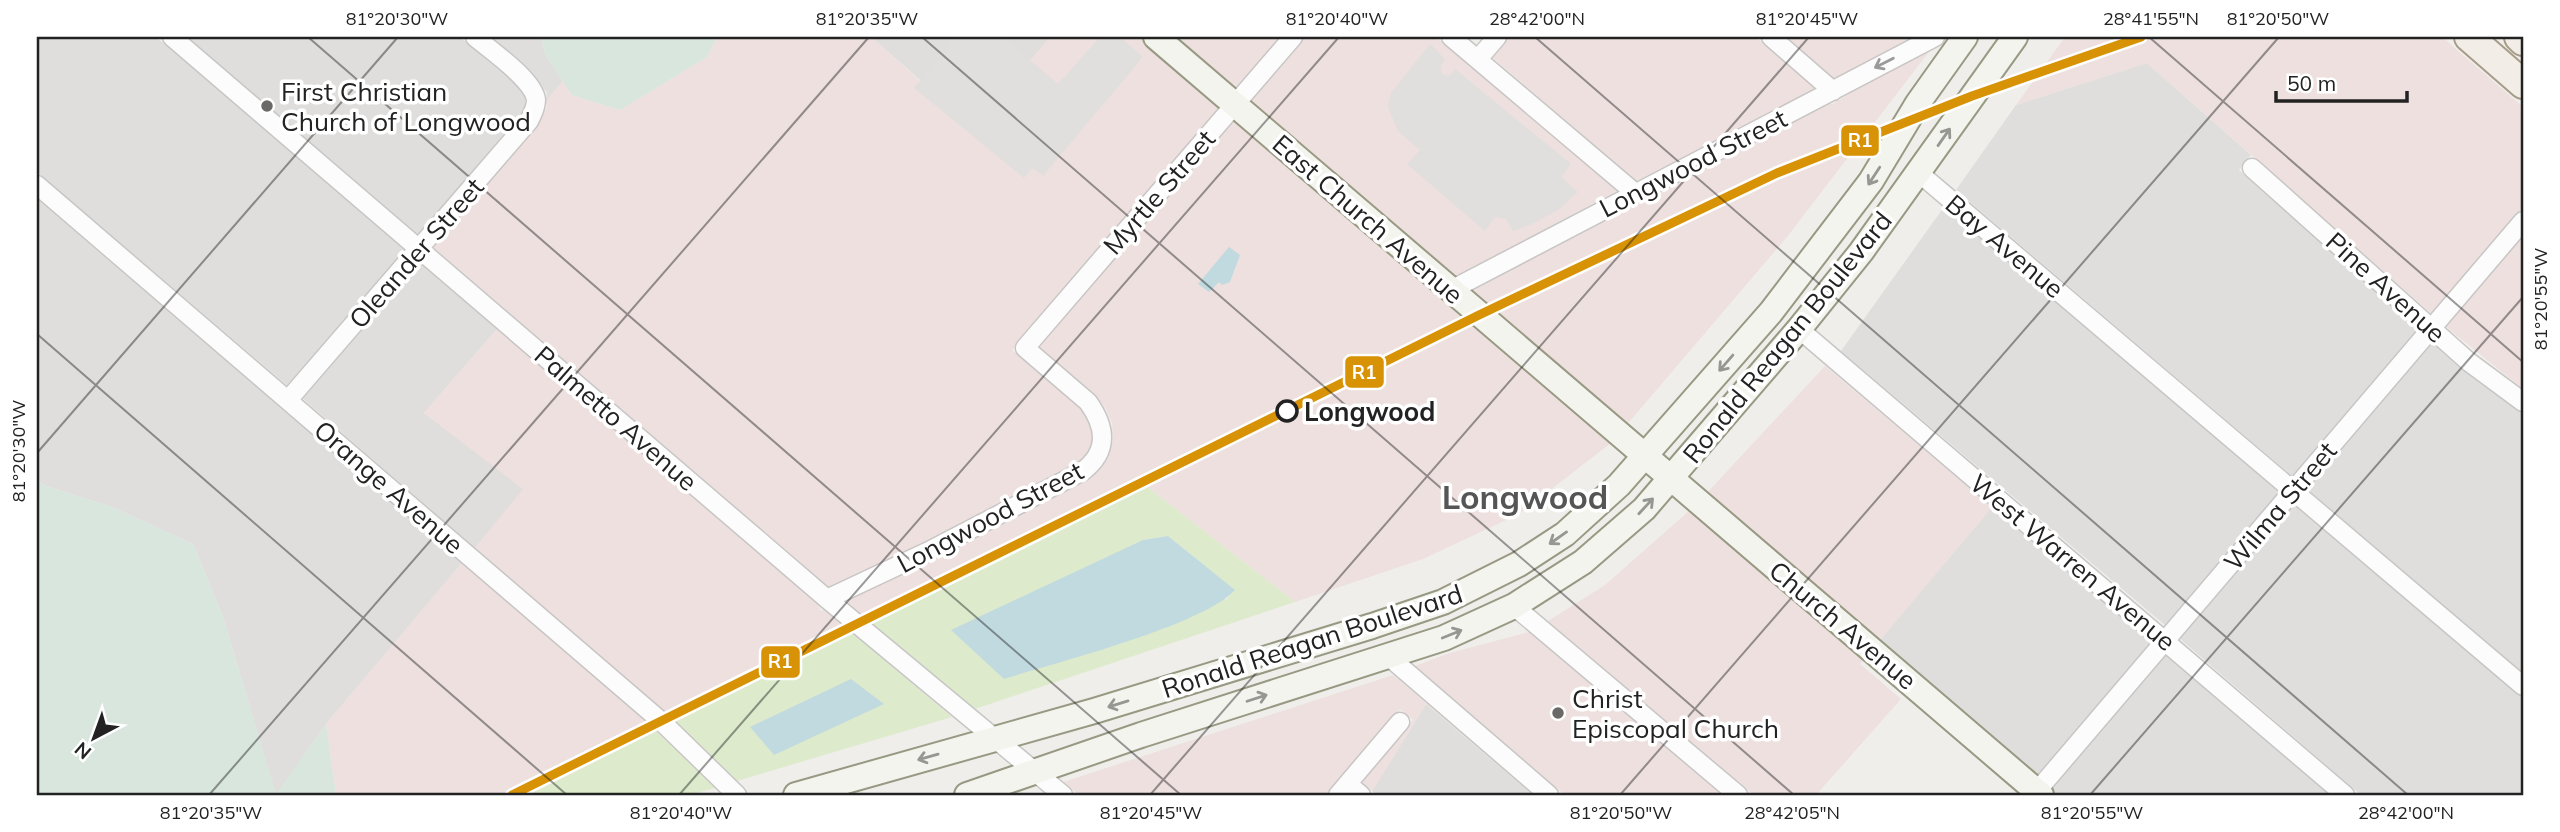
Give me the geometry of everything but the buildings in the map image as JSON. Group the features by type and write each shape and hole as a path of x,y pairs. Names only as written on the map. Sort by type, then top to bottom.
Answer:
{"main road":[{"name":"East Church Avenue","path":"1156,37 1644,458"},
{"name":"Ronald Reagan Boulevard","path":"796,795 1094,711 1372,626 1443,601 1519,564 1565,534 1644,458 1822,248 1871,181 1918,103 1965,37"},
{"name":"Ronald Reagan Boulevard","path":"967,795 1444,638 1514,606 1583,562 1644,509 1799,329 1919,173 2015,37"},
{"path":"2469,37 2523,84"},
{"path":"2519,37 2523,41"},
{"name":"Church Avenue","path":"1644,458 1874,650 2039,793"},
{"path":"1372,626 1388,656"}],"street":[{"name":"Palmetto Avenue","path":"172,37 827,598 1063,795"},
{"name":"Oleander Street","path":"288,400 529,121 536,102 525,80 475,37"},
{"name":"Myrtle Street","path":"1025,348 1293,37"},
{"path":"1451,37 1634,192"},
{"path":"1479,58 1497,37"},
{"path":"1770,37 1833,91"},
{"name":"Longwood Street","path":"1451,290 1935,37"},
{"name":"Pine Avenue","path":"2252,168 2478,369 2523,402"},
{"name":"Bay Avenue","path":"1919,173 2523,686"},
{"name":"Orange Avenue","path":"37,185 662,722 737,795"},
{"name":"Wilma Street","path":"2039,793 2523,221"},
{"name":"West Warren Avenue","path":"1799,329 2345,795"},
{"name":"Longwood Street","path":"827,598 953,539 1083,471 1097,458 1104,439 1096,413 1088,402 1025,348"},
{"path":"1514,606 1738,795"},
{"path":"1388,656 1549,795"},
{"path":"1349,791 1400,722"}],"shaded area":[{"path":"37,37 156,37 406,250 288,386 37,172"},
{"path":"187,37 460,37 518,87 525,97 525,109 419,235"},
{"path":"491,37 541,37 546,56 563,81 546,101 547,93 532,73"},
{"path":"541,37 717,37 707,57 620,110 572,95 546,56"},
{"path":"717,37 871,37 920,81 1026,65 1051,37 1140,37 1221,106 1012,350 1081,409 1093,433 1094,441 1089,453 1079,462 926,543 829,587 433,247 536,127 547,107 546,101 563,81 572,95 620,110 707,57"},
{"path":"871,37 958,37 921,81"},
{"path":"957,37 1003,37 1058,84 1100,37 1120,37 1143,57 1043,176 1033,168 1024,178 914,88"},
{"path":"993,37 1051,37 1026,65"},
{"path":"1171,37 1281,37 1234,91"},
{"path":"1305,37 1436,37 1617,191 1453,278 1248,102"},
{"path":"1509,37 1755,37 1816,89 1636,181 1492,57"},
{"path":"1786,37 1914,37 1835,79"},
{"path":"2065,37 2442,37 2523,107 2523,207 2432,314 2147,63 2016,105"},
{"path":"1430,44 1445,59 1441,66 1442,74 1449,76 1455,69 1571,164 1561,177 1578,192 1558,210 1513,231 1506,219 1495,217 1485,231 1407,164 1420,150 1398,131 1388,107 1391,93"},
{"path":"1931,49 1787,237 1624,428 1468,291 1632,203 1634,205 1639,199 1828,104 1833,104 1872,79"},
{"path":"2147,63 2251,155 2239,170 2419,330 2293,477 1956,190 2016,105"},
{"path":"1235,118 1611,443 1519,514 1423,559 1295,602 1136,478 865,618 845,600 933,560 1087,479 1105,462 1113,440 1112,423 1106,409 1095,394 1039,347"},
{"path":"37,199 462,563 326,724 276,795 223,617 193,544 112,507 46,486 37,480"},
{"path":"1944,207 2280,492 2166,626 1841,351"},
{"path":"2523,235 2523,389 2445,326"},
{"path":"419,262 497,329 424,413 524,489 475,548 302,398"},
{"path":"497,329 818,605 821,611 824,610 846,628 669,715 475,548 523,489 424,413"},
{"path":"2432,342 2463,370 2523,414 2523,673 2307,489"},
{"path":"1825,366 1992,507 1879,641 1704,496"},
{"path":"37,480 46,486 112,507 193,544 223,617 276,794 326,724 336,795 37,795"},
{"path":"2293,504 2523,699 2523,795 2361,795 2179,638"},
{"path":"1992,507 2153,642 2037,778 1879,641"},
{"path":"1690,510 1866,657 1860,664 1901,699 1816,795 1754,795 1548,621 1605,585"},
{"path":"462,563 649,724 502,795 336,795 326,724"},
{"path":"1529,632 1722,795 1565,795 1415,666 1450,653"},
{"path":"2166,653 2330,795 2057,795 2050,789"},
{"path":"1393,675 1534,795 1426,704 1372,791 1361,782 1413,720 1400,709 1326,795 1079,795 1063,782"},
{"path":"1426,704 1533,795 1377,795 1372,791"}],"green space":[{"path":"1136,478 1295,602 975,709 865,618","holes":["1168,536 1234,590 1226,600 1143,540"]},
{"path":"846,628 952,717 737,781 669,715"},
{"path":"649,724 715,788 690,795 502,795"}],"water":[{"path":"1229,247 1240,255 1230,282 1222,285 1219,282 1209,292 1198,284"},
{"path":"1168,536 1235,590 1218,603 1161,629 1004,679 951,630 1143,540"},
{"path":"851,679 884,704 774,755 750,727"}],"transit line":[{"name":"R1","path":"512,795 1479,315 1777,173 1972,96 2141,37"}],"place":[{"name":"First Christian Church of Longwood","path":"267,106"},
{"name":"Longwood","path":"1287,411"},
{"name":"Christ Episcopal Church","path":"1558,713"}],"district":[{"name":"Longwood","path":"1525,496"}]}
